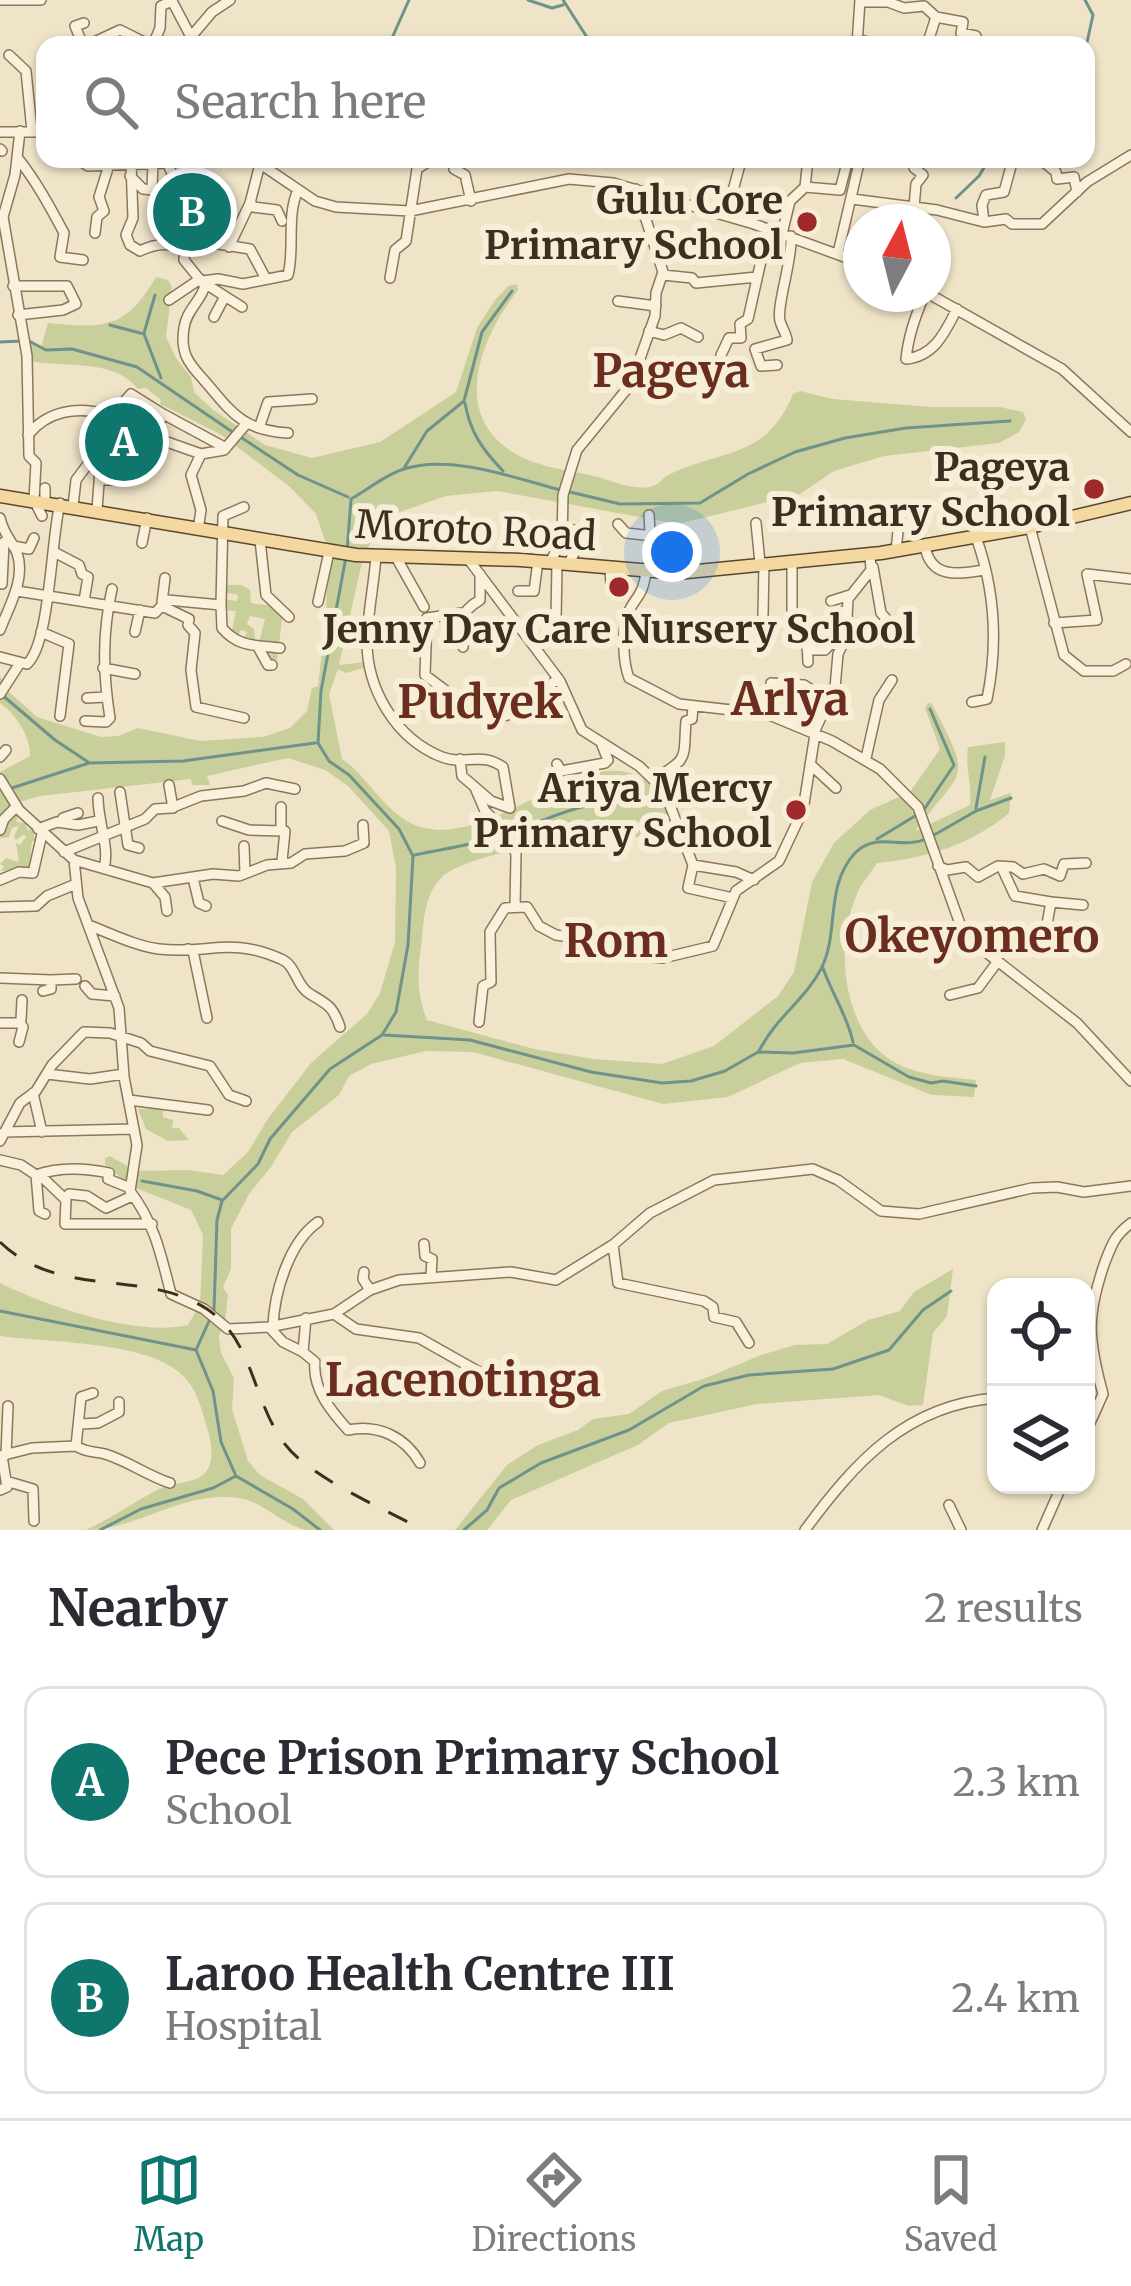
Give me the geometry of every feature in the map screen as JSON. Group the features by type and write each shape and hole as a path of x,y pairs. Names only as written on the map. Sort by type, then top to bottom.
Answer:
{"main road":[{"name":"Moroto Road","path":"0,496 97,509 126,522 328,552 653,571 880,558 1131,503"}],"street":[{"path":"1,0 39,0"},
{"path":"156,36 160,6 172,1 190,36"},
{"path":"201,1 212,12"},
{"path":"192,36 225,1"},
{"path":"857,36 860,1 904,8 926,3 936,17 963,22 961,33 976,36"},
{"path":"930,36 936,17"},
{"path":"80,36 75,26 84,22"},
{"path":"105,36 120,30 133,36"},
{"path":"9,55 26,71 32,131"},
{"path":"20,131 2,223 28,359 28,456 36,463 41,501"},
{"path":"0,132 36,131"},
{"path":"951,215 984,222 1006,219 1012,224 1042,224 1106,168 1131,154"},
{"path":"17,158 39,183 43,199 62,228 60,257 83,260"},
{"path":"95,233 97,217 104,212 98,197 108,168"},
{"path":"131,168 133,218 126,236 133,250 176,244 184,250"},
{"path":"130,176 143,189 152,190 153,168"},
{"path":"169,168 193,223 185,262 224,298 242,307"},
{"path":"229,247 250,202 255,168"},
{"path":"266,168 326,206 410,211 586,178 637,189 843,255"},
{"path":"390,278 394,250 406,241 418,168"},
{"path":"454,168 465,175 471,201"},
{"path":"726,216 739,168"},
{"path":"777,365 760,366 755,349 787,340 780,308 789,277 790,201 806,187 807,168"},
{"path":"806,187 840,190 846,168"},
{"path":"838,253 858,168"},
{"path":"914,168 923,175 916,184 914,204"},
{"path":"984,222 986,195 1004,192 1011,168"},
{"path":"1051,168 1057,178 1074,177 1077,192"},
{"path":"513,192 516,177"},
{"path":"556,563 562,540 563,494 577,450 631,384 663,275 637,189"},
{"path":"169,300 204,281 243,284 288,274 293,259 292,209 298,190"},
{"path":"853,199 891,204"},
{"path":"250,202 253,207 277,210 282,221"},
{"path":"62,228 74,226"},
{"path":"721,355 729,338 740,338 740,324 748,319 765,244 772,238 770,230"},
{"path":"193,240 250,249 266,277"},
{"path":"663,275 693,279 696,284 758,277"},
{"path":"204,281 201,297 184,325 183,352 189,365 213,396 246,424 288,433"},
{"path":"13,286 67,286 76,304 18,315"},
{"path":"214,317 224,298"},
{"path":"618,301 656,306"},
{"path":"951,306 1062,369 1131,431"},
{"path":"921,312 909,337 906,359 936,346 957,309"},
{"path":"649,331 664,334 680,328 698,337"},
{"path":"97,509 101,458 97,443 105,414 131,394 226,448"},
{"path":"259,428 268,402 312,399"},
{"path":"28,435 50,417 84,403 105,414"},
{"path":"99,480 117,480 144,466 163,414"},
{"path":"152,438 208,455 226,448 246,424"},
{"path":"198,530 201,510 191,478 201,454"},
{"path":"0,657 31,664 67,504 88,464"},
{"path":"244,507 223,514 220,534 226,577 221,605 191,672 195,705 244,718"},
{"path":"649,515 651,547 661,558 627,614 626,670 643,687 696,715 766,714 866,758 918,807 964,935 1073,1020 1131,1081"},
{"path":"0,518 17,591 0,630"},
{"path":"142,543 155,523"},
{"path":"756,523 763,615"},
{"path":"618,524 626,533 653,536"},
{"path":"1030,526 1062,652 1082,670 1113,671 1126,664"},
{"path":"518,591 533,591 556,563 578,549 574,530"},
{"path":"826,635 842,620 849,598 898,531"},
{"path":"972,702 987,699 996,647 992,597 976,537"},
{"path":"260,540 266,595 289,617"},
{"path":"6,544 32,543 79,565 88,577 80,605"},
{"path":"2,584 6,544"},
{"path":"925,546 928,562 936,569 954,574 984,570"},
{"path":"318,602 328,552"},
{"path":"376,556 367,638 385,708 414,742 445,758 489,757 502,767 510,807 495,803 461,776 462,760"},
{"path":"396,557 424,608"},
{"path":"880,558 881,614 889,622"},
{"path":"469,560 557,679 579,727 613,757 654,779 667,795 693,865 688,889 734,898"},
{"path":"792,560 792,615 806,619 808,662"},
{"path":"556,563 568,576 558,581 556,620"},
{"path":"610,568 611,586"},
{"path":"480,574 480,600 462,613 427,619 425,674 445,690 458,713 497,718 532,708 557,679"},
{"path":"1054,623 1097,620 1087,574 1131,579"},
{"path":"17,591 80,605 109,604 155,613 162,604 165,578"},
{"path":"85,721 113,718 103,668 112,590"},
{"path":"831,601 849,598"},
{"path":"479,1022 483,985 491,982 492,926 501,911 529,909 539,926 559,936 591,940 626,955 658,958 713,946 738,888 783,856 803,810 815,734 835,688 848,632 849,598"},
{"path":"162,604 221,605"},
{"path":"162,604 189,619 188,625 208,628 243,644 280,648"},
{"path":"135,632 140,610"},
{"path":"462,613 463,646"},
{"path":"41,632 68,644 60,716"},
{"path":"807,650 825,650 833,641 843,643"},
{"path":"258,647 272,665"},
{"path":"0,694 20,663"},
{"path":"103,668 135,674"},
{"path":"866,758 879,700 892,680"},
{"path":"771,683 804,685 828,700"},
{"path":"812,693 821,718"},
{"path":"87,698 106,698"},
{"path":"654,779 680,765 688,747 686,722 696,715"},
{"path":"557,764 558,770 574,770 613,757"},
{"path":"810,764 836,788"},
{"path":"0,779 16,807 74,860 153,883 191,886 282,861 292,863 305,854 345,851 363,843 363,824"},
{"path":"64,852 124,826 151,821 155,809 200,796 266,783 295,789"},
{"path":"169,785 176,806"},
{"path":"476,790 485,811 508,834 516,854 515,907"},
{"path":"176,806 184,791"},
{"path":"121,792 129,846 139,848"},
{"path":"98,798 100,835 108,851 104,868"},
{"path":"60,804 63,820"},
{"path":"0,830 16,807"},
{"path":"281,807 281,831"},
{"path":"40,831 63,820 76,824 98,821"},
{"path":"219,822 257,831 285,831 282,861"},
{"path":"0,880 19,872 33,873 40,831"},
{"path":"244,846 245,873"},
{"path":"69,1194 86,1196 106,1208 131,1192 137,1149 115,996 88,925 74,860"},
{"path":"938,866 947,870 966,866 978,877 996,866 1023,874 1044,869 1060,876 1064,864 1087,863"},
{"path":"693,865 754,880"},
{"path":"1003,868 1016,896 1083,905"},
{"path":"153,883 170,898 167,911"},
{"path":"0,907 36,906 46,896 76,884"},
{"path":"191,886 199,903 206,906"},
{"path":"1035,939 1045,935 1051,902"},
{"path":"88,925 149,947 235,944 286,961 307,993 331,1005 340,1027"},
{"path":"188,949 193,952 207,1018"},
{"path":"950,995 978,988 998,962"},
{"path":"0,978 81,983 92,994 115,996"},
{"path":"43,991 51,989 51,980"},
{"path":"21,1020 22,1000"},
{"path":"0,1023 20,1023 19,1042"},
{"path":"134,1129 3,1130 21,1101 33,1093 79,1034 121,1036 141,1042 152,1052 211,1066 226,1093 246,1101"},
{"path":"47,1075 124,1074"},
{"path":"33,1093 42,1132"},
{"path":"129,1100 208,1110"},
{"path":"0,1160 38,1175 65,1200 65,1224 152,1224"},
{"path":"38,1175 64,1169 109,1173 108,1179 131,1192 152,1224 171,1294 204,1309 228,1329 271,1327 334,1314 370,1291 399,1280 511,1272 556,1280 613,1245 649,1213 698,1185 806,1169 826,1173 882,1211 920,1214 1032,1188 1084,1192 1131,1186"},
{"path":"38,1175 39,1212 45,1214"},
{"path":"271,1327 284,1273 307,1230 318,1222"},
{"path":"1095,1292 1113,1240 1131,1223"},
{"path":"424,1244 425,1256 432,1259 431,1277"},
{"path":"613,1245 618,1283 704,1301 713,1307 714,1317 736,1322 749,1343"},
{"path":"364,1272 370,1291"},
{"path":"334,1314 356,1329 420,1339 501,1385 549,1385"},
{"path":"303,1352 306,1318"},
{"path":"271,1327 283,1342 314,1360 317,1386 327,1409 343,1426 350,1431 366,1427 385,1432 412,1446 420,1462"},
{"path":"1095,1365 1103,1394 1095,1412"},
{"path":"81,1424 81,1397 93,1393"},
{"path":"805,1530 834,1487 887,1438 948,1406 987,1400"},
{"path":"76,1446 76,1427 120,1412 119,1402"},
{"path":"8,1406 3,1486 33,1489 34,1521"},
{"path":"3,1455 76,1446 170,1483"},
{"path":"1042,1530 1058,1494"},
{"path":"950,1505 961,1530"}],"green space":[{"path":"156,277 168,280 172,287 166,337 191,377 194,392 265,445 312,458 380,442 456,392 477,328 495,300 508,286 517,284 484,351 477,395 492,434 511,451 549,467 630,486 653,486 688,466 756,442 800,391 833,399 1023,412 1026,419 1019,432 999,443 884,456 834,471 800,494 678,524 497,491 446,496 391,515 364,553 339,665 365,662 367,667 346,673 338,669 329,694 342,759 400,817 425,828 459,828 495,817 599,772 629,773 655,791 676,832 669,841 623,836 557,842 476,860 442,877 426,910 419,976 427,1020 534,1049 662,1064 714,1046 778,996 794,972 812,882 834,843 870,810 910,792 940,749 925,708 928,703 954,748 958,772 915,831 970,805 968,747 1005,742 990,800 1011,793 1009,813 947,848 877,863 857,894 846,938 847,986 853,1009 877,1048 914,1070 976,1080 974,1097 932,1095 843,1059 800,1063 728,1097 663,1104 473,1052 426,1051 371,1064 349,1076 339,1095 292,1132 249,1194 231,1229 231,1269 223,1287 228,1295 225,1322 200,1304 203,1235 191,1210 131,1186 105,1165 105,1158 110,1156 136,1171 223,1175 248,1152 311,1063 367,1014 380,993 395,942 396,868 389,831 348,786 325,770 288,758 207,776 210,785 192,785 191,779 40,796 13,804 19,813 16,822 25,823 28,831 33,827 39,841 32,841 29,869 1,871 6,858 19,862 16,843 20,845 26,837 16,840 19,826 12,828 9,837 0,838 0,772 30,756 21,726 0,703 0,676 6,689 37,717 101,737 138,728 200,741 263,737 290,728 307,711 312,688 318,686 328,550 316,514 290,487 220,434 160,404 146,388 138,389 102,368 30,361 27,342 41,347 48,323 111,322 134,307"},
{"path":"223,585 242,585 250,590 251,603 283,612 277,660 265,658 258,646 265,619 250,616 247,624 254,629 255,641 245,645 247,632 241,630 236,639 231,635 236,611 221,610 222,599 237,601 238,595 222,592"},
{"path":"163,1108 163,1117 173,1120 172,1128 179,1128 189,1140 168,1141 146,1129 138,1109"},
{"path":"953,1269 947,1316 933,1333 923,1405 909,1406 879,1395 757,1404 669,1423 638,1445 511,1500 487,1530 455,1530 507,1465 538,1445 593,1419 629,1414 662,1391 761,1355 795,1345 827,1344 868,1320 900,1311 914,1292"},
{"path":"0,1283 66,1310 144,1327 188,1325 199,1306 223,1324 221,1353 234,1378 232,1409 248,1461 260,1475 303,1499 334,1530 306,1530 248,1500 218,1497 86,1530 159,1489 207,1471 211,1448 200,1404 187,1380 151,1357 100,1346 0,1336"}],"waterway":[{"path":"393,36 409,0"},
{"path":"528,0 552,8 563,5"},
{"path":"563,0 586,36"},
{"path":"1085,0 1093,15 1088,36"},
{"path":"956,198 984,168"},
{"path":"404,468 427,431 464,401 482,332 512,291"},
{"path":"144,333 155,295"},
{"path":"110,325 144,334 161,378"},
{"path":"0,342 22,341"},
{"path":"29,341 46,350 72,349 137,367 234,433"},
{"path":"465,403 478,440 503,471"},
{"path":"570,492 620,504 700,503 795,452 845,438 906,428 1010,421"},
{"path":"242,438 298,475 348,497"},
{"path":"351,499 401,470 440,464 482,469 560,490"},
{"path":"347,551 351,500"},
{"path":"214,1310 222,1201 258,1164 270,1139 330,1069 382,1035 396,1012 408,945 413,856 399,829 349,775 329,761 318,743 321,691 346,557"},
{"path":"1,694 88,762"},
{"path":"923,811 954,765 930,709"},
{"path":"12,788 89,763 183,761 315,743"},
{"path":"976,808 985,757"},
{"path":"934,835 1011,798"},
{"path":"415,855 489,839 580,807 638,803"},
{"path":"877,839 915,816"},
{"path":"759,1051 821,969 839,880 855,853 872,843 926,839"},
{"path":"823,968 853,1042"},
{"path":"384,1035 470,1040 591,1072 662,1083 725,1071 758,1052 854,1045 909,1077 976,1086"},
{"path":"142,1181 222,1200"},
{"path":"464,1530 487,1510 499,1488 541,1463 629,1430 704,1386 749,1375 833,1369 889,1350 923,1310 951,1291"},
{"path":"0,1311 196,1350"},
{"path":"210,1319 196,1350 213,1391 221,1442 236,1476 320,1530"},
{"path":"100,1530 141,1509 213,1488 236,1476"}],"railway":[{"path":"0,1242 49,1271 157,1289 207,1309 234,1337 273,1426 296,1456 329,1480 423,1530"}],"place":[{"name":"Laroo Health Centre III","path":"192,212"},
{"name":"Gulu Core Primary School","path":"807,222"},
{"name":"Pece Prison Primary School","path":"124,442"},
{"name":"Pageya Primary School","path":"1094,489"},
{"name":"Jenny Day Care Nursery School","path":"619,587"},
{"name":"Ariya Mercy Primary School","path":"796,810"}],"district":[{"name":"Pageya","path":"671,371"},
{"name":"Arlya","path":"790,699"},
{"name":"Pudyek","path":"480,702"},
{"name":"Okeyomero","path":"972,936"},
{"name":"Rom","path":"616,941"},
{"name":"Lacenotinga","path":"463,1380"}]}
